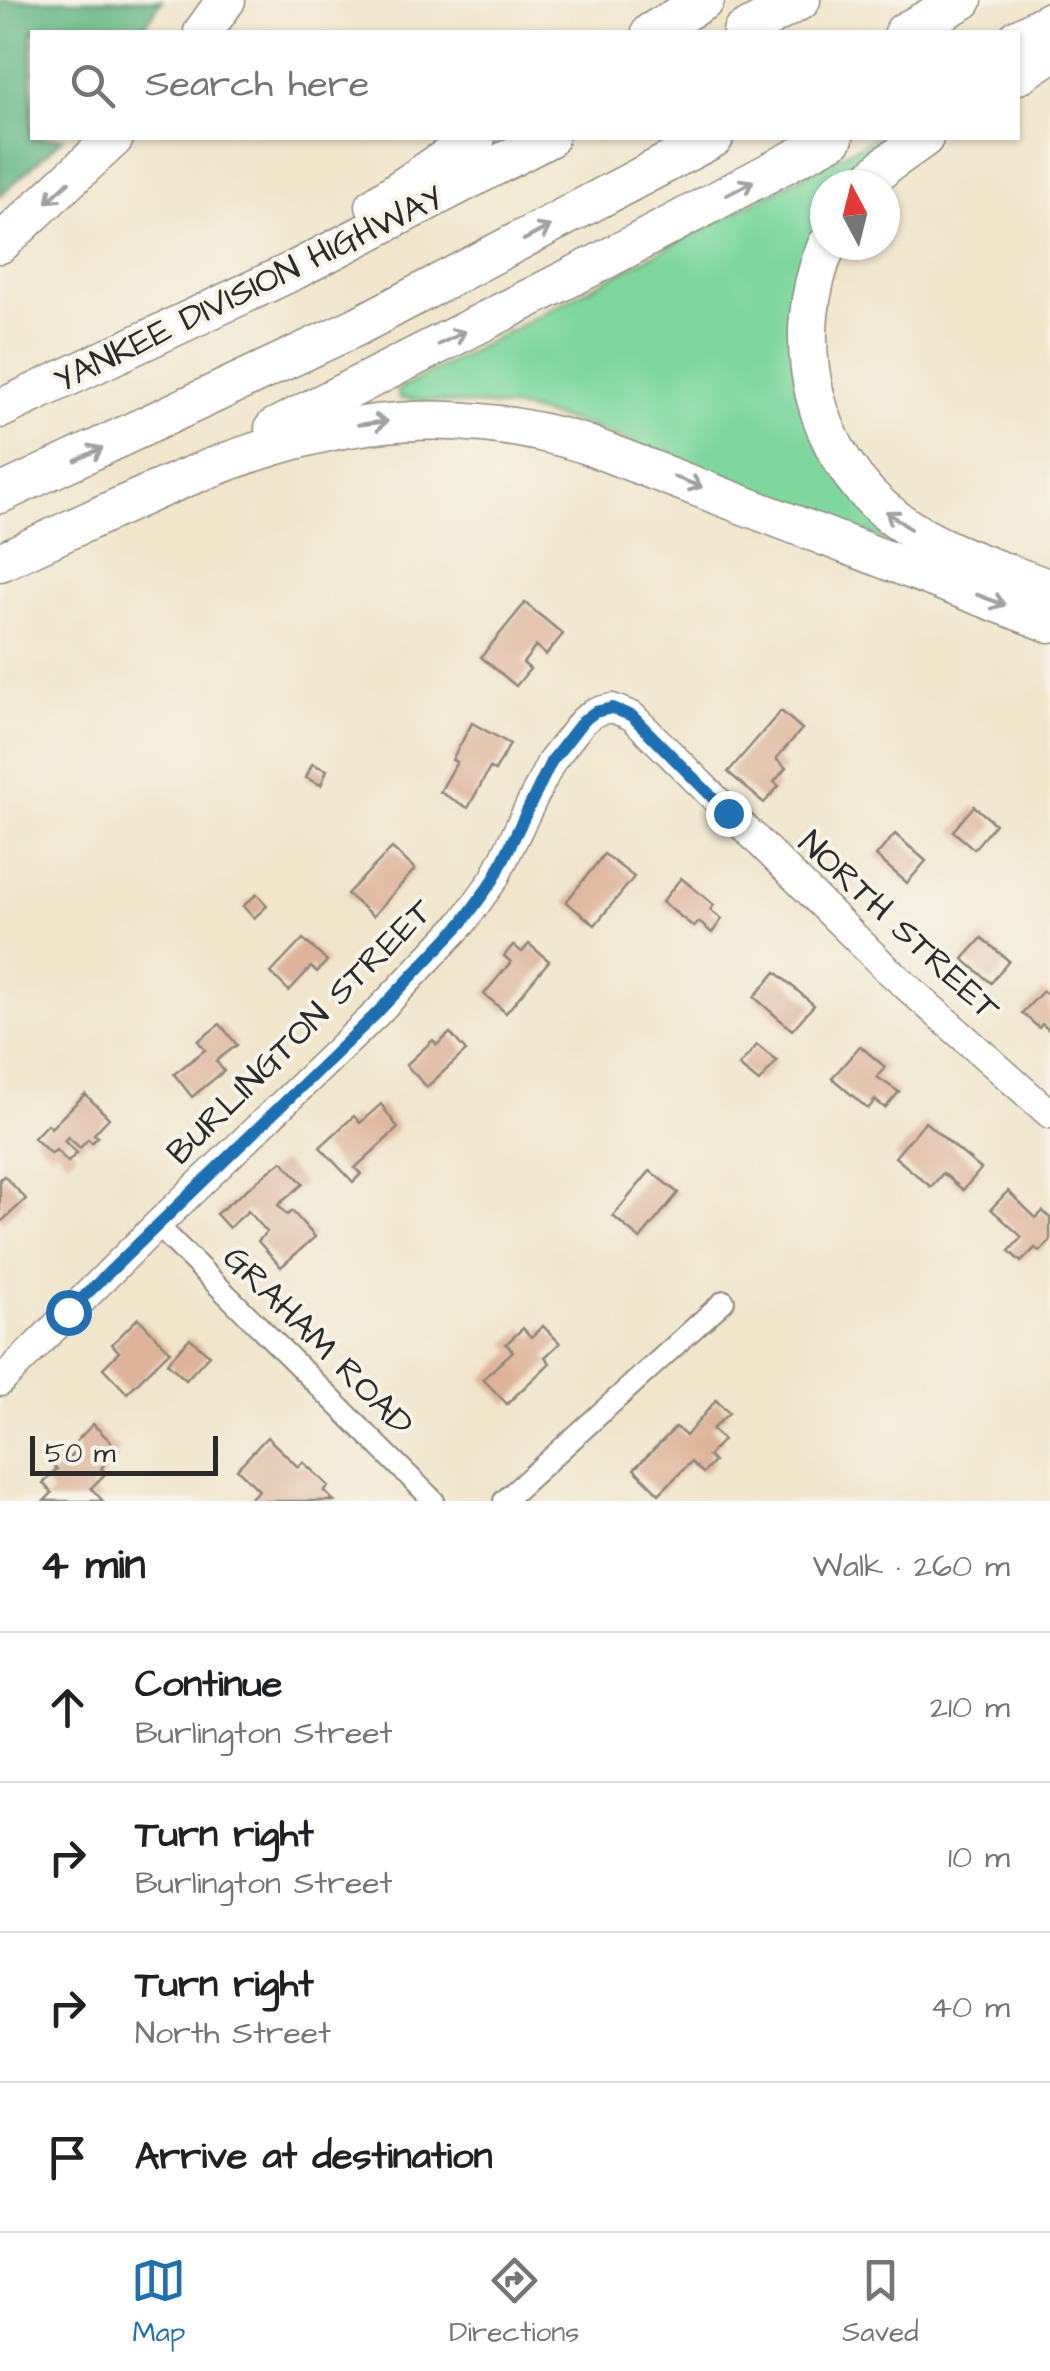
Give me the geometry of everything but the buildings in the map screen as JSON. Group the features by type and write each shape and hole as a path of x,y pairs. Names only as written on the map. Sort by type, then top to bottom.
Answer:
{"highway":[{"path":"205,30 226,0"},
{"path":"654,30 705,0"},
{"path":"746,30 801,0"},
{"path":"908,30 963,0"},
{"path":"1020,37 1050,20"},
{"path":"1020,74 1050,54"},
{"path":"0,244 112,140"},
{"path":"235,299 473,140"},
{"name":"YANKEE DIVISION HIGHWAY","path":"0,409 235,299 545,140"},
{"path":"0,494 294,357 710,140"},
{"path":"211,466 288,420 513,308 830,140"},
{"path":"881,170 921,140"},
{"path":"823,260 810,302 808,356 818,408 839,456 883,510 913,532 1050,589"},
{"path":"0,562 211,466 302,436 381,422 464,421 540,431 628,459 1050,622"}],"street":[{"name":"NORTH STREET","path":"612,708 632,716 887,969 1050,1114"},
{"name":"BURLINGTON STREET","path":"0,1382 157,1224 376,1014 462,923 494,879 551,762 583,721 595,712 612,708"},
{"name":"GRAHAM ROAD","path":"157,1224 434,1501"},
{"path":"504,1501 724,1302"}],"green space":[{"path":"0,0 162,0 142,30 30,30 30,140 61,140 0,196"},
{"path":"870,140 896,140 864,170 814,170"},
{"path":"810,172 812,260 795,370 929,557 579,423 522,409 399,398 398,390"}],"route":[{"path":"68,1312 376,1014 462,923 494,879 551,762 583,721 595,712 612,708 632,716 728,813"}]}
